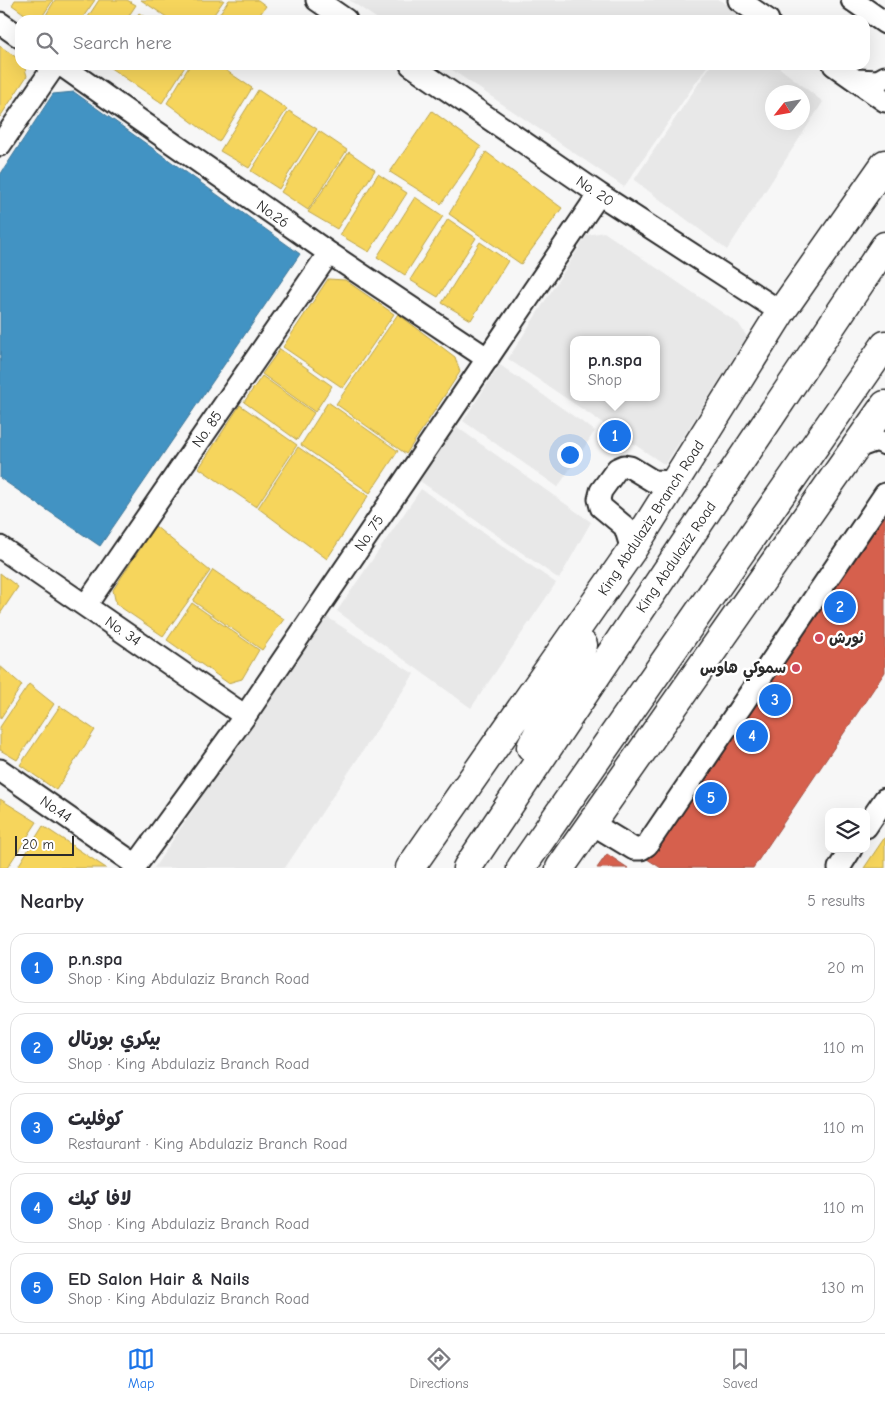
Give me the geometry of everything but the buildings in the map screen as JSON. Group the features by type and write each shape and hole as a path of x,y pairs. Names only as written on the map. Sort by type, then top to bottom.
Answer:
{"main road":[{"name":"King Abdulaziz Branch Road","path":"410,868 632,550 781,312 885,164"},
{"name":"King Abdulaziz Road","path":"469,864 885,246"},
{"path":"523,868 885,345"},
{"path":"560,868 885,405"},
{"path":"469,864 632,550"},
{"path":"523,868 579,813 687,670 730,626"}],"street":[{"path":"317,0 339,15"},
{"path":"739,0 761,15"},
{"path":"852,0 883,22"},
{"path":"0,23 15,34"},
{"path":"0,145 52,70"},
{"name":"No.26","path":"68,70 329,253 488,359"},
{"name":"No. 20","path":"419,70 599,194 781,312"},
{"path":"842,70 885,101"},
{"path":"857,80 885,78"},
{"name":"No. 75","path":"135,866 245,716 599,194"},
{"name":"No. 85","path":"86,606 329,253"},
{"path":"855,448 877,440 885,444"},
{"path":"632,550 626,528 601,507 599,499 601,491 617,469 624,466 630,467 653,481 676,482"},
{"path":"591,823 634,850 641,849 647,845 885,494"},
{"name":"No. 34","path":"0,548 245,716"},
{"name":"No.44","path":"0,770 135,866"},
{"path":"870,821 885,799"},
{"path":"839,868 848,853"}],"shaded area":[{"path":"349,0 720,0 743,14 742,15 372,15"},
{"path":"452,70 705,70 624,187"},
{"path":"708,70 782,70 801,85 765,85 765,130 805,130 727,250 634,180"},
{"path":"810,92 823,102 810,122"},
{"path":"604,232 739,324 747,337 665,465 570,401 660,401 660,336 570,336 570,401 508,359 587,235"},
{"path":"500,365 595,431 558,487 463,421"},
{"path":"454,425 591,522 559,579 420,481"},
{"path":"421,489 556,583 471,708 337,611"},
{"path":"324,615 414,674 285,868 154,868"}],"place":[{"name":"p.n.spa","path":"615,436"},
{"name":"بيكري بورتال","path":"840,607"},
{"name":"نورش","path":"819,638"},
{"name":"سموكي هاوس","path":"796,668"},
{"name":"كوفليت","path":"775,700"},
{"name":"لافا كيك","path":"752,736"},
{"name":"ED Salon Hair & Nails","path":"711,798"}]}
